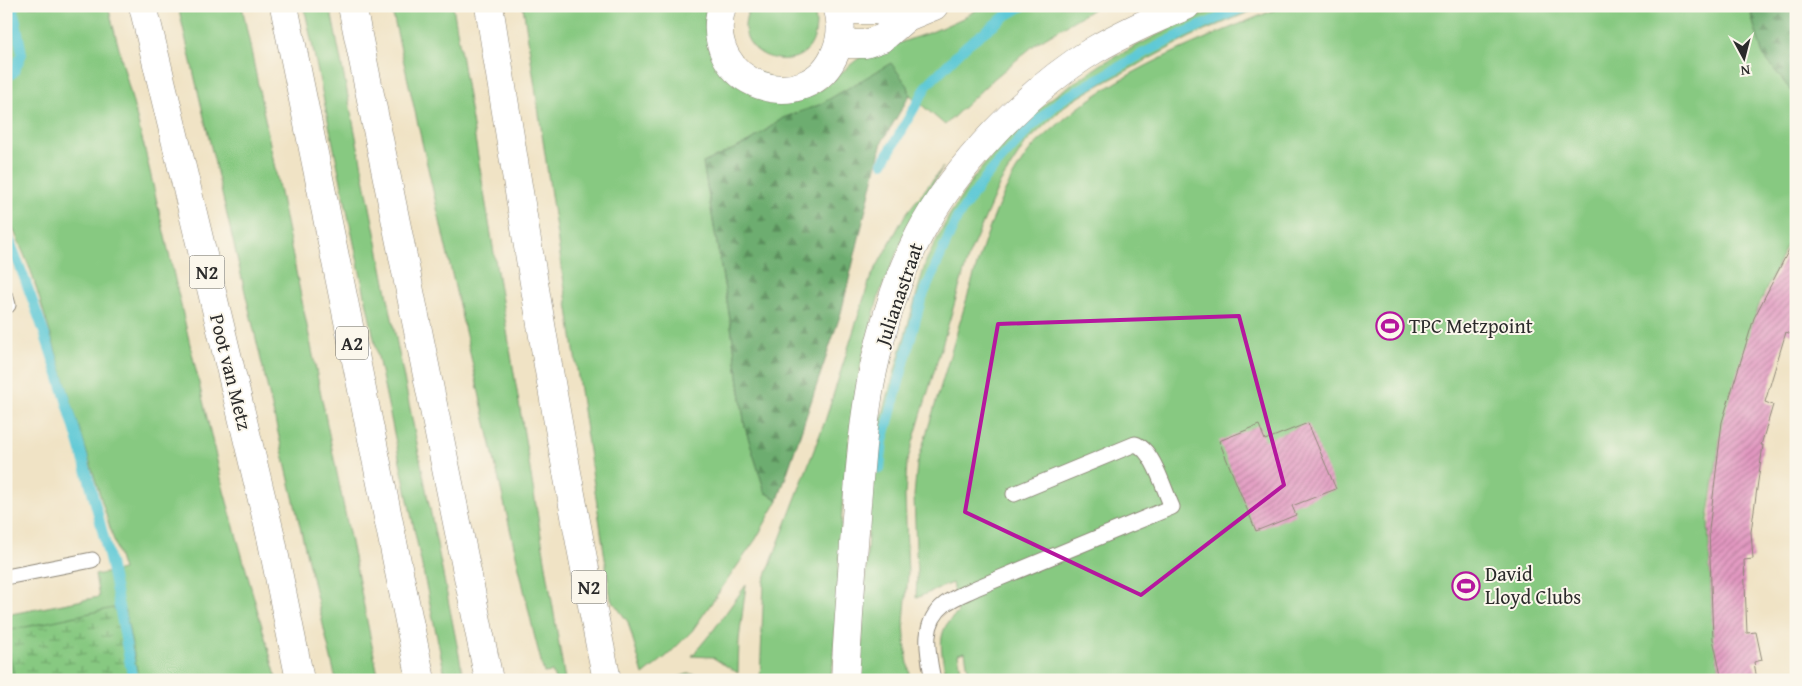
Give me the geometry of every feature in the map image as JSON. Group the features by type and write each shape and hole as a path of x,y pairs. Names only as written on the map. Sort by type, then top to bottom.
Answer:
{"main road":[{"name":"Poot van Metz","path":"143,6 271,537 300,680"},
{"name":"A2","path":"284,6 421,680"},
{"path":"352,6 489,680"},
{"name":"N2","path":"489,6 537,306 572,505 606,674"},
{"path":"722,6 718,21 718,35 728,62 748,81 776,89 790,88 803,84 816,78 826,68 834,57 839,44 841,30 838,8 876,10 907,17"},
{"path":"839,44 866,44 884,38 907,17 934,6"},
{"name":"Julianastraat","path":"845,680 859,461 866,412 873,370 893,297 918,236 934,208 993,133 1050,80 1094,50 1146,23 1186,6"}],"lane":[{"path":"933,680 927,651 929,629 937,610 946,603 976,588 1172,507 1148,454 1141,446 1135,444 1014,494"},
{"path":"6,577 92,560"}],"highlighted area":[{"path":"1239,316 1284,485 1141,595 965,512 998,324"}],"green space":[{"path":"6,6 108,6 144,146 224,491 277,680 6,680 6,615 99,597 95,575 123,570 31,271 6,212"},
{"path":"178,6 242,6 379,680 336,680"},
{"path":"304,6 330,6 464,680 446,680"},
{"path":"391,6 453,6 565,680 555,680 552,672 544,673"},
{"path":"523,6 707,6 706,29 711,51 811,96 826,87 862,56 934,31 963,18 983,6 1098,6 1038,42 990,82 945,125 910,95 908,86 848,90 819,105 783,118 749,142 703,163 730,319 745,427 765,492 778,500 756,539 692,631 668,655 643,675 628,622 611,599"},
{"path":"751,6 811,6 815,15 816,26 809,48 798,57 784,59 769,57 756,50 748,39 745,24"},
{"path":"1224,6 1263,6 1190,37 1066,105 1026,143 1000,183 969,255 907,462 905,497 908,575 904,622 906,652 911,680 860,680 869,516 876,438 926,261 949,216 972,180 1005,139 1053,97 1103,63 1173,27"},
{"path":"1284,6 1758,6 1751,15 1763,55 1796,97 1796,226 1759,305 1723,421 1708,521 1713,633 1722,680 970,680 965,652 958,654 963,680 947,680 941,644 942,637 948,623 958,613 952,583 916,598 914,496 917,464 983,246 999,203 1009,183 1034,145 1079,107 1106,89 1163,57"},
{"path":"1758,6 1796,6 1796,97 1763,55 1751,15"},
{"path":"891,63 908,86 910,95 882,142 841,313 778,500 765,492 745,427 730,319 703,163 749,142 783,118 819,105"},
{"path":"943,167 910,222 879,295 864,350 854,402 843,493 833,664 830,680 760,680 764,581 825,421 870,279 905,215"},
{"path":"746,585 739,640 738,673 712,657 692,656 715,628"},
{"path":"113,608 125,610 139,680 15,680 6,640 7,631"},
{"path":"688,674 702,675 714,680 670,680"}],"building":[{"path":"1796,236 1796,336 1786,332 1765,402 1773,405 1761,445 1763,445 1751,532 1753,559 1744,560 1747,633 1756,632 1762,660 1754,662 1757,680 1722,680 1713,639 1709,530 1722,422 1754,318"},
{"path":"1308,423 1336,489 1292,506 1296,515 1256,531 1219,441 1259,425 1265,440"}],"waterway":[{"path":"6,78 14,72 22,54 13,6"},
{"path":"883,163 928,84 967,45 1004,17 1023,6"},
{"path":"880,469 883,441 921,300 957,218 985,178 1031,127 1061,100 1140,55 1188,31 1248,6"},
{"path":"6,232 36,309 62,387 85,466 110,563 133,680"}],"place":[{"name":"TPC Metzpoint","path":"1390,326"},
{"name":"David Lloyd Clubs","path":"1466,586"}]}
